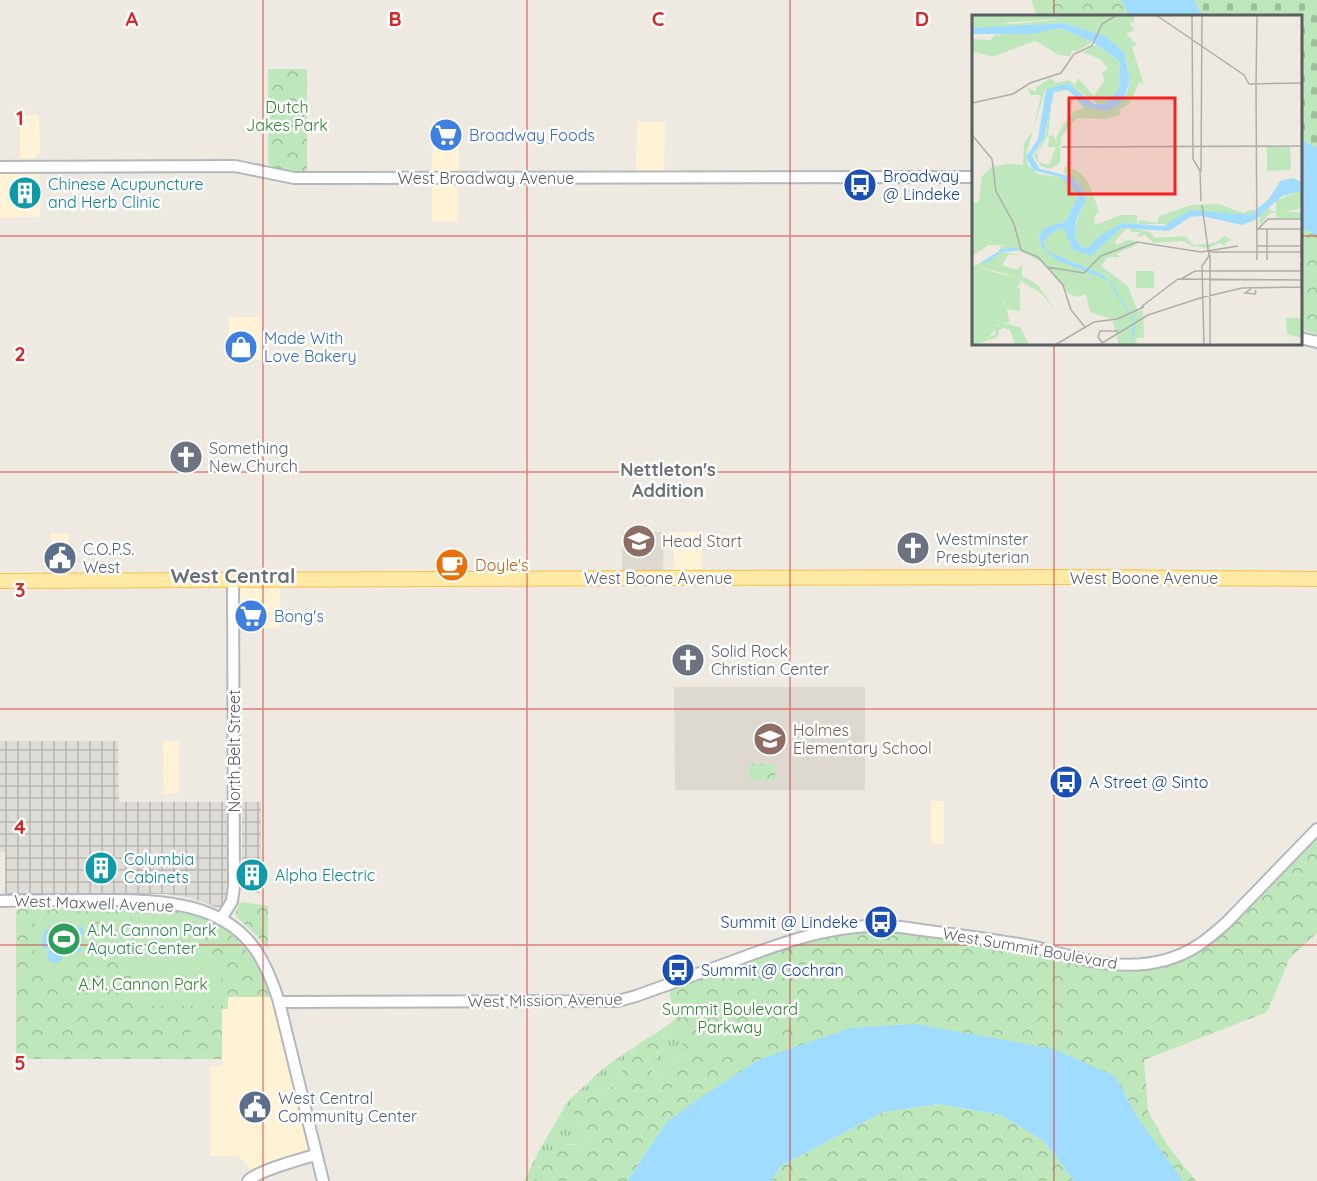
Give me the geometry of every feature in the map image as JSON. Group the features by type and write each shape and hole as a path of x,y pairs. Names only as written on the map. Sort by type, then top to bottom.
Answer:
{"main road":[{"name":"West Boone Avenue","path":"0,581 1009,577 1317,579"}],"street":[{"name":"West Broadway Avenue","path":"0,167 236,166 301,178 972,177"},
{"path":"1302,338 1317,342"},
{"name":"North Belt Street","path":"221,919 232,901 234,886 233,580"},
{"name":"West Summit Boulevard","path":"871,925 1022,944 1075,958 1118,965 1160,961 1195,947 1210,937 1317,829"},
{"name":"West Maxwell Avenue","path":"0,901 159,902 193,907 221,919 237,931 258,953 279,1002 323,1181"},
{"name":"West Mission Avenue","path":"279,1002 626,999 813,933 871,925"},
{"path":"249,1180 315,1155"}],"shaded area":[{"path":"20,115 39,115 40,152 35,158 20,158"},
{"path":"433,122 459,122 459,171 432,171"},
{"path":"637,122 665,122 664,171 636,171"},
{"path":"0,174 40,174 40,217 0,218"},
{"path":"432,184 458,184 458,221 432,221"},
{"path":"229,317 261,317 260,360 229,360"},
{"path":"622,532 664,532 663,572 622,574"},
{"path":"673,532 702,532 702,573 674,572"},
{"path":"69,533 70,575 51,575 51,534"},
{"path":"243,587 280,587 279,628 239,628 239,591"},
{"name":"Holmes Elementary School","path":"674,687 865,687 865,790 675,790"},
{"path":"0,741 118,741 119,802 224,802 227,804 229,807 228,881 231,884 226,903 223,907 218,908 188,897 165,894 5,894 5,852 0,852"},
{"path":"163,741 179,741 179,793 164,794"},
{"path":"931,801 944,801 944,844 931,843"},
{"path":"243,802 261,802 260,893 245,891 241,887 242,812 240,807"},
{"path":"228,997 271,997 307,1144 304,1152 255,1170 249,1168 239,1156 210,1156 210,1067 222,1066 222,1009"}],"green space":[{"path":"1031,0 1122,0 1129,15 1037,15"},
{"path":"1194,0 1317,0 1317,148 1302,140 1302,15 1202,15"},
{"name":"Dutch Jakes Park","path":"268,69 307,69 307,171 281,169 268,163"},
{"path":"289,77 306,77 306,94 290,94"},
{"path":"1302,228 1317,235 1317,334 1302,330"},
{"path":"749,764 775,764 775,780 749,780"},
{"name":"Summit Boulevard Parkway","path":"1317,837 1317,933 1290,958 1267,1012 1144,1060 1148,1111 1168,1146 1196,1181 1183,1181 1179,1177 1138,1118 1115,1076 666,1123 627,1181 534,1181 540,1164 550,1152 563,1146 581,1145 585,1141 586,1131 573,1117 575,1109 583,1100 605,1091 615,1083 637,1045 658,1032 668,1039 669,1046 658,1052 652,1070 654,1077 662,1076 685,1055 668,988 822,935 871,929 914,933 1030,951 1104,969 1142,969 1197,952 1222,935"},
{"path":"242,902 268,906 268,949 235,915"},
{"name":"A.M. Cannon Park","path":"19,909 160,909 202,917 218,925 245,948 265,979 271,997 228,997 228,1009 222,1009 222,1059 20,1059 16,1055 16,912"},
{"name":"A.M. Cannon Park Aquatic Center","path":"69,915 92,922 92,952 73,958 62,968 54,970 44,965 39,957 34,957 36,934 34,920 56,920"},
{"path":"136,920 179,924 194,933 207,945 219,969 222,985 221,1006 139,1006 135,1000"},
{"path":"98,924 109,924 109,949 98,949"},
{"path":"113,924 124,924 124,948 113,949"},
{"path":"673,1002 722,1035 675,1062 662,1076 654,1077 654,1062 668,1039 658,1032 676,1019"},
{"path":"191,1021 205,1021 205,1042 191,1042"},
{"path":"633,1048 616,1081 604,1091 585,1098 579,1125 586,1131 585,1141 581,1145 568,1144 536,1175 534,1181 524,1181 568,1101 606,1066"},
{"path":"940,1104 1001,1115 1045,1142 1074,1181 771,1181 781,1166 883,1112"}],"water":[{"path":"1122,0 1194,0 1202,15 1129,15"},
{"path":"1302,140 1317,148 1317,235 1302,228"},
{"path":"82,926 83,935 77,936 82,951 69,955 63,940 58,946 62,959 57,963 50,962 47,956 50,949 44,949 42,944 46,929 60,934"},
{"path":"916,1024 1053,1049 1115,1076 1138,1118 1183,1181 1074,1181 1045,1142 1001,1115 940,1104 883,1112 781,1166 771,1181 627,1181 666,1123 758,1060 850,1028"}],"place":[{"name":"Broadway Foods","path":"446,135"},
{"name":"Broadway @ Lindeke","path":"860,185"},
{"name":"Chinese Acupuncture and Herb Clinic","path":"25,193"},
{"name":"Made With Love Bakery","path":"241,347"},
{"name":"Something New Church","path":"186,457"},
{"name":"Head Start","path":"639,541"},
{"name":"Westminster Presbyterian","path":"913,548"},
{"name":"C.O.P.S. West","path":"60,558"},
{"name":"Doyle's","path":"452,565"},
{"name":"Bong's","path":"251,616"},
{"name":"Solid Rock Christian Center","path":"688,660"},
{"name":"Holmes Elementary School","path":"770,739"},
{"name":"A Street @ Sinto","path":"1066,782"},
{"name":"Columbia Cabinets","path":"101,868"},
{"name":"Alpha Electric","path":"252,875"},
{"name":"Summit @ Lindeke","path":"881,922"},
{"name":"A.M. Cannon Park Aquatic Center","path":"64,939"},
{"name":"Summit @ Cochran","path":"678,970"},
{"name":"West Central Community Center","path":"255,1107"}],"district":[{"name":"Nettleton's Addition","path":"668,480"},
{"name":"West Central","path":"233,576"}]}
